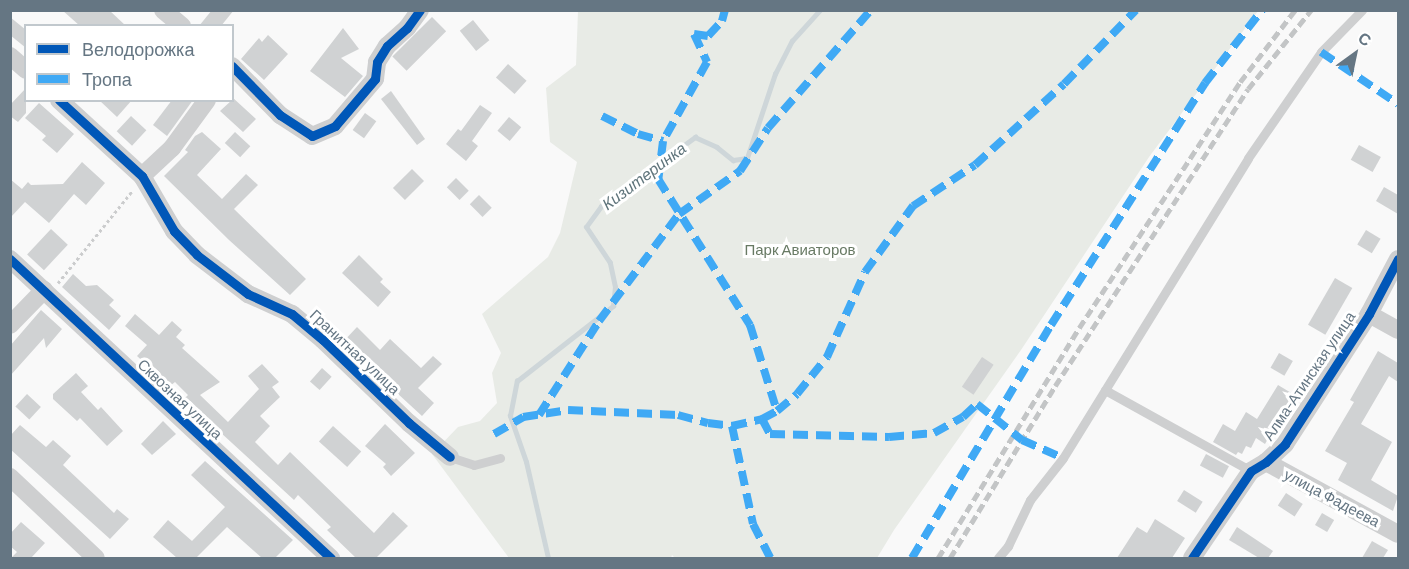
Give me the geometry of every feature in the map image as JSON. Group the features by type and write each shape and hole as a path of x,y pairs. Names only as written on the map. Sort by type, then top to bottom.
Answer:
{"street":[{"path":"163,10 180,24"},
{"path":"234,68 280,115 312,136 335,126 375,79 377,62 387,46 407,28 420,10"},
{"path":"10,56 24,68"},
{"name":"Гранитная улица","path":"61,102 142,176 174,231 197,255 248,294 292,314 323,340 409,423 450,457"},
{"path":"142,176 172,148 206,102"},
{"name":"Сквозная улица","path":"10,259 331,558"},
{"name":"Алма-Атинская улица","path":"1192,558 1259,467 1285,444 1369,314 1398,259"},
{"path":"10,325 46,292"},
{"path":"1369,314 1398,330"},
{"name":"улица Фадеева","path":"1259,467 1398,534"},
{"path":"10,477 96,558"}],"lane":[{"path":"998,558 1008,546 1030,500 1063,458 1248,158 1321,52 1362,10"},
{"path":"1105,390 1259,467"},
{"path":"450,457 474,465 500,458"}],"path":[{"path":"46,292 101,232 142,176"}],"green space":[{"name":"Парк Авиаторов","path":"578,11 1258,11 1149,157 1021,350 894,530 877,558 675,558 672,555 671,558 509,558 432,454 458,427 480,421 497,403 492,373 501,353 482,314 548,257 560,233 577,162 550,142 546,88 576,65"}],"building":[{"path":"62,10 109,10 124,24 78,24"},
{"path":"212,10 234,10 223,24 201,24"},
{"path":"10,17 24,28 24,46 10,35"},
{"path":"432,17 446,31 407,71 392,57"},
{"path":"473,20 489,40 476,51 460,31"},
{"path":"343,28 359,49 341,58 363,76 345,97 310,71"},
{"path":"268,35 288,54 264,80 241,59 259,38 262,42"},
{"path":"508,64 527,81 515,94 496,77"},
{"path":"24,90 26,113 18,122 10,116 10,105"},
{"path":"391,91 425,139 417,145 381,99"},
{"path":"234,99 256,119 243,132 220,111 230,102 234,102"},
{"path":"101,102 130,102 117,117"},
{"path":"170,102 192,102 167,136 153,125"},
{"path":"39,103 74,134 57,153 42,140 46,136 25,118"},
{"path":"480,105 492,113 472,141 478,146 466,161 446,144 458,129 461,131"},
{"path":"365,113 376,121 364,138 353,130"},
{"path":"131,116 146,130 132,146 117,131"},
{"path":"509,117 521,127 510,141 497,131"},
{"path":"202,132 221,149 197,175 222,199 246,174 258,185 234,209 306,279 290,295 229,240 164,176 188,152 185,150 195,136"},
{"path":"235,132 250,146 240,157 225,143"},
{"path":"1359,145 1381,157 1373,172 1351,160"},
{"path":"82,162 105,183 86,205 74,194 49,223 25,202 10,218 10,179 22,189 28,182 31,185 63,184"},
{"path":"412,169 424,181 405,200 393,188"},
{"path":"456,178 469,191 460,200 447,187"},
{"path":"1384,187 1398,195 1398,214 1376,201"},
{"path":"479,195 492,208 483,217 470,204"},
{"path":"51,229 68,245 44,270 27,255"},
{"path":"1366,230 1381,239 1372,253 1357,245"},
{"path":"359,255 383,279 380,282 391,292 378,307 342,273"},
{"path":"73,274 86,286 97,285 114,300 109,305 121,316 109,330 62,287"},
{"path":"1335,278 1352,288 1325,335 1308,325"},
{"path":"41,310 62,329 46,348 44,338 10,376 10,346"},
{"path":"135,314 159,335 172,321 182,330 176,337 185,345 182,348 220,382 200,395 228,422 259,389 248,376 262,364 279,382 272,387 280,397 260,416 270,426 255,442 278,465 290,452 374,533 393,512 408,526 376,558 356,558 327,530 331,527 298,495 294,500 184,399 188,395 175,382 170,386 137,356 147,345 125,326"},
{"path":"357,327 380,350 390,339 421,368 433,356 442,364 418,388 434,403 422,416 397,393 401,389 359,349 354,354 342,343"},
{"path":"1378,351 1398,363 1398,382 1389,376 1361,424 1392,442 1371,480 1398,496 1393,511 1338,480 1347,463 1325,451 1354,402 1350,400"},
{"path":"1279,353 1293,361 1284,376 1270,368"},
{"path":"982,357 994,365 973,395 962,387"},
{"path":"322,368 332,377 320,390 310,381"},
{"path":"76,373 88,386 81,392 98,410 101,407 123,431 107,446 80,418 77,421 53,399 53,394"},
{"path":"1278,385 1293,394 1265,444 1256,438 1251,448 1246,446 1242,454 1238,452 1236,455 1213,442 1223,424 1235,431 1246,412 1257,419"},
{"path":"27,394 41,407 29,419 15,406"},
{"path":"163,421 176,434 152,455 141,444"},
{"path":"385,424 415,453 391,476 383,467 386,464 365,446"},
{"path":"20,425 46,447 53,440 71,456 63,465 114,513 117,509 129,519 110,539 10,449 10,436"},
{"path":"333,426 361,451 347,467 319,442"},
{"path":"1206,454 1229,466 1223,478 1200,465"},
{"path":"205,461 293,540 275,558 262,558 227,527 196,558 177,558 153,537 168,520 192,541 225,507 191,475"},
{"path":"1184,490 1203,502 1196,513 1177,501"},
{"path":"1286,493 1303,504 1295,516 1278,506"},
{"path":"1322,513 1334,520 1327,532 1315,525"},
{"path":"1155,519 1185,538 1172,558 1117,558 1137,527 1147,533"},
{"path":"21,522 45,543 31,558 11,558 17,552 10,546 10,534"},
{"path":"1237,527 1273,551 1268,558 1259,558 1229,540"},
{"path":"1372,541 1388,550 1383,558 1362,558"}],"waterway":[{"name":"Кизитеринка","path":"548,558 526,462 510,416 517,381 613,306 615,287 610,263 586,227 601,206 695,137 717,147 733,160 747,158 775,74 792,41 820,10"}],"railway":[{"path":"938,558 1079,328 1240,82 1295,10"},
{"path":"950,558 1055,386 1248,89 1311,10"}],"marked path":[{"path":"694,34 708,36 722,21 725,10"},
{"path":"539,415 599,321 679,214 740,171 768,128 871,10"},
{"path":"494,434 523,417 568,410 678,415 708,423 732,426 762,419 777,411 797,394 827,357 865,272 913,206 975,165 1064,84 1136,10"},
{"path":"912,558 1051,325 1205,83 1262,10"},
{"path":"694,34 707,62 663,141 658,179 750,325 777,411"},
{"path":"1321,52 1398,104"},
{"path":"602,116 638,134 663,141"},
{"path":"762,419 770,434 889,437 934,433 963,417 977,404 1022,440 1063,458"},
{"path":"732,426 753,524 770,558"}],"cycle path":[{"path":"234,68 280,115 312,136 335,126 375,79 377,62 387,46 407,28 420,10"},
{"path":"61,102 142,176 174,231 197,255 248,294 292,314 323,340 409,423 450,457"},
{"path":"10,259 331,558"},
{"path":"1192,558 1251,471 1266,462 1285,444 1369,314 1398,259"}]}
